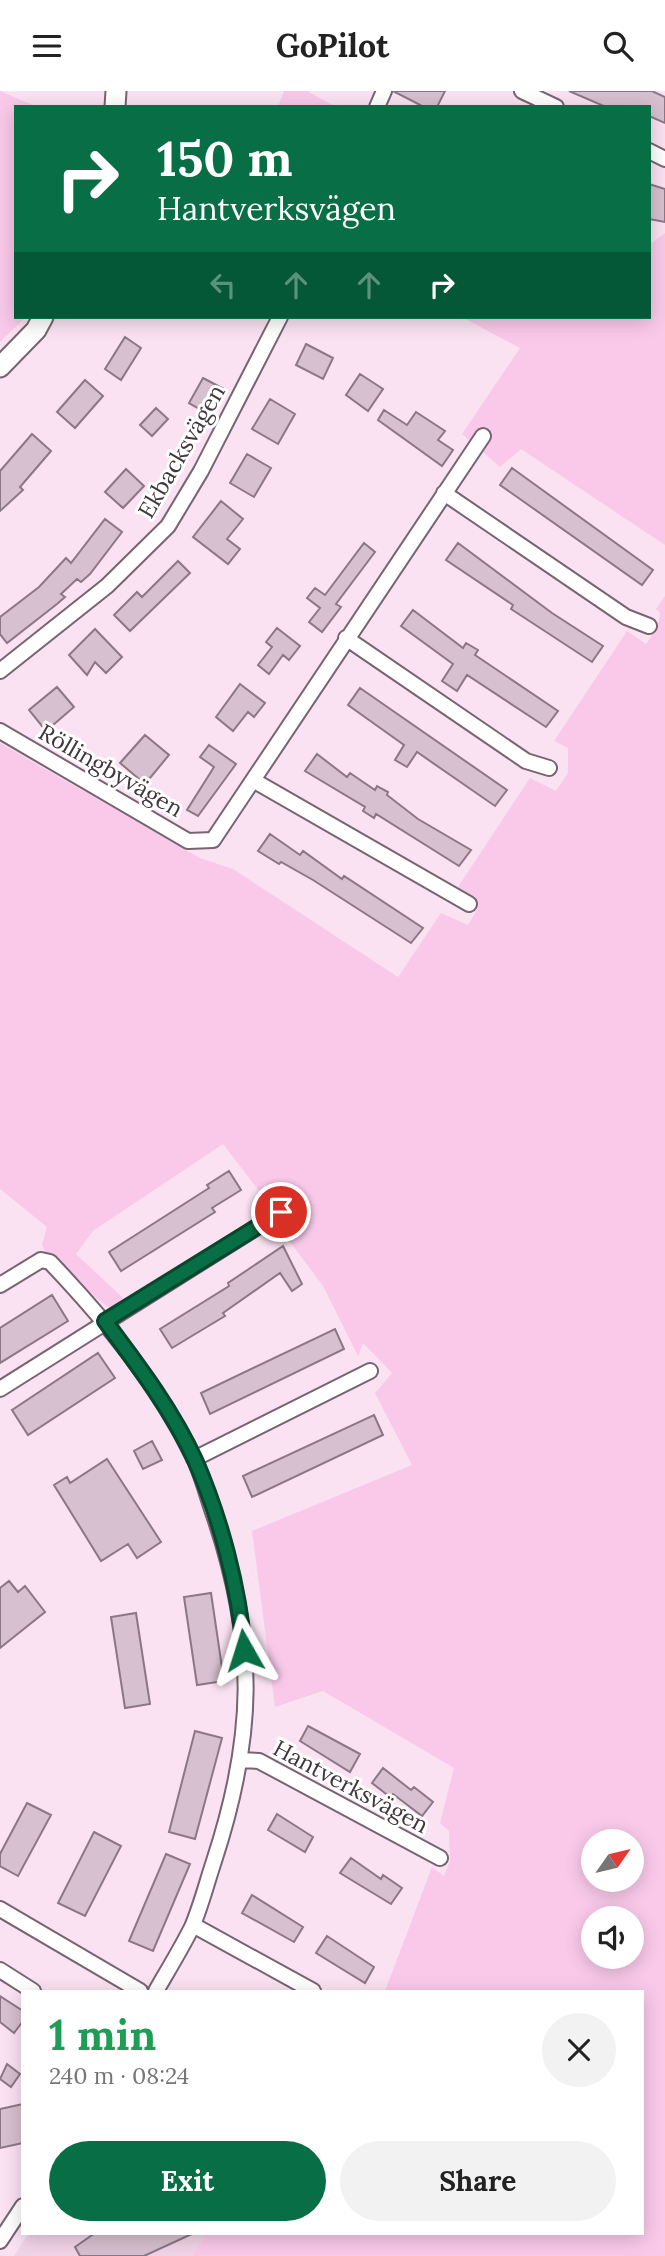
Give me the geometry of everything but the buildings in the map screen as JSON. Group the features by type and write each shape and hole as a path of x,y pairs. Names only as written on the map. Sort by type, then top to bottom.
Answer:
{"street":[{"path":"522,91 552,105"},
{"path":"0,367 36,330 42,319"},
{"name":"Ekbacksvägen","path":"0,671 107,586 169,526 201,471 279,319"},
{"name":"Röllingbyvägen","path":"0,731 188,841 213,840 483,436"},
{"path":"444,493 626,617 649,626"},
{"path":"346,638 526,761 549,768"},
{"path":"253,780 469,904"},
{"path":"0,1389 281,1212"},
{"name":"Hantverksvägen","path":"0,1285 41,1260 50,1262 105,1321 142,1371 194,1459 227,1556 242,1624 248,1703 240,1760 232,1805 192,1925 157,1990"},
{"path":"194,1459 370,1371"},
{"name":"Hantverksvägen","path":"240,1760 259,1762 440,1858"},
{"path":"0,1909 138,1990"},
{"path":"192,1925 311,1990"},
{"path":"0,1969 32,1990"},
{"path":"0,2241 21,2209"}],"shaded area":[{"path":"0,91 32,105 14,105 14,319 24,319 0,342"},
{"path":"284,91 307,91 332,105 279,105"},
{"path":"665,233 665,545 521,449 500,467 462,434 520,348 466,319 651,319 651,244"},
{"path":"665,596 665,2256 192,2256 206,2235 644,2235 644,1990 385,1990 432,1867 444,1876 450,1861 449,1831 440,1823 454,1768 323,1691 275,1707 252,1531 412,1465 375,1393 392,1373 363,1343 358,1356 323,1286 275,1222 293,1206 279,1192 265,1185 259,1191 223,1144 93,1231 76,1254 123,1298 115,1307 108,1307 50,1262 42,1245 47,1227 0,1189 0,743 200,858 233,869 398,977 441,913 468,925 478,908 456,890 530,778 556,791 568,773 568,748 554,741 627,631 646,644 657,628 660,613 656,609"},
{"path":"28,2235 206,2235 192,2256 14,2256"}],"route":[{"path":"244,1650 242,1624 227,1556 194,1459 142,1371 105,1321 281,1212"}]}
